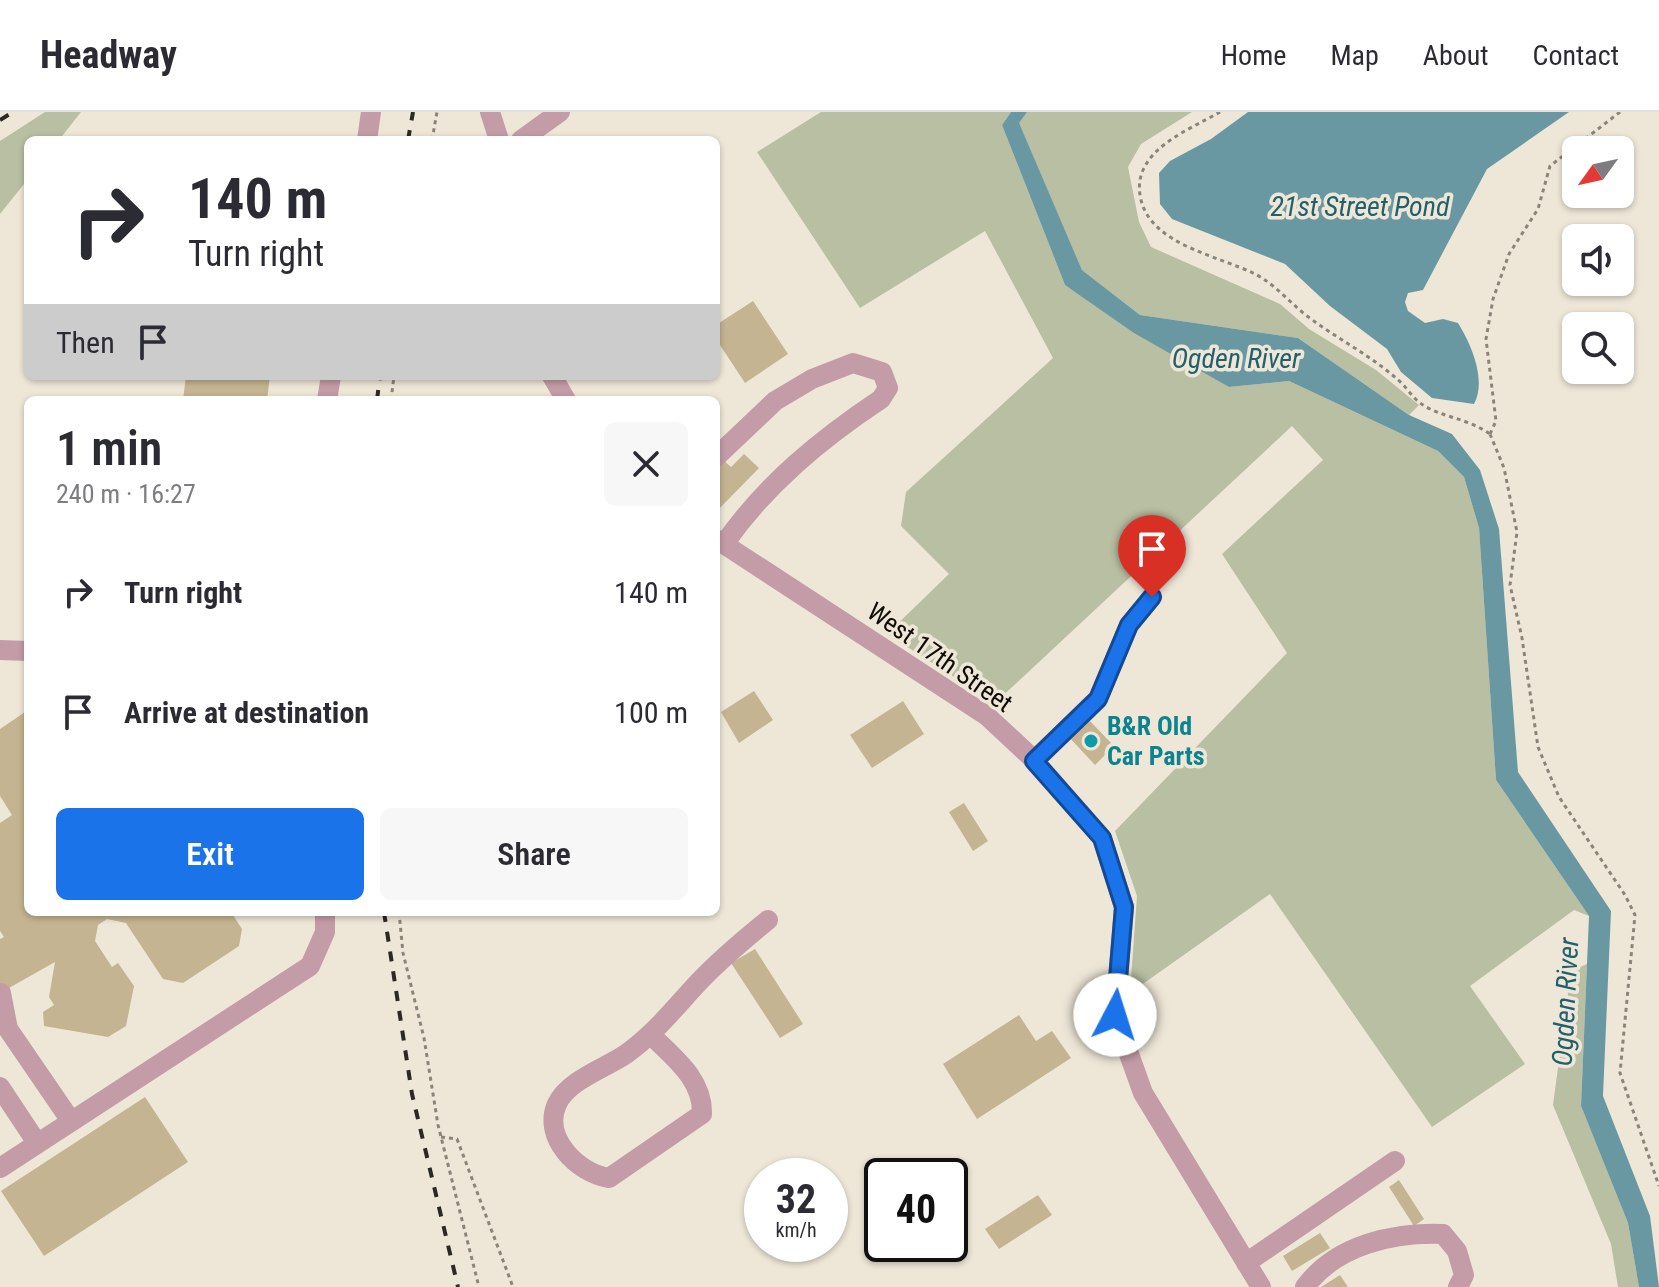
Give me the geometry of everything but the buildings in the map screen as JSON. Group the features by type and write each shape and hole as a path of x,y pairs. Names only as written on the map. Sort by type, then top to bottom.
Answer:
{"street":[{"path":"368,136 371,112"},
{"path":"490,112 498,136"},
{"path":"527,136 562,112"},
{"path":"720,453 775,401 812,379 853,363 882,372 888,388 881,399 803,457 762,495 720,541"},
{"name":"West 17th Street","path":"720,541 987,716 1034,761 1102,838 1124,907 1115,1015 1143,1093 1261,1287"},
{"path":"1034,761 1098,699 1129,625 1152,597"},
{"path":"0,650 24,651"},
{"path":"0,1168 310,966 325,932 325,916"},
{"path":"651,1035 690,1074 703,1098 702,1114 609,1178 591,1175 575,1165 563,1148 555,1124 556,1104 570,1088 651,1035 726,955 768,920"},
{"path":"1,993 8,1029 71,1121"},
{"path":"0,1087 37,1143"},
{"path":"1246,1263 1395,1161"},
{"path":"1305,1287 1316,1272 1378,1238 1414,1233 1443,1234 1457,1251 1464,1275 1458,1287"}],"path":[{"path":"433,136 437,112"},
{"path":"1220,112 1148,159 1141,174 1140,189 1147,214 1170,237 1257,275 1288,296 1304,314 1399,380 1424,405 1471,421 1490,434 1504,468 1517,532 1510,585 1522,638 1538,747 1559,797 1625,895 1635,915 1620,1073 1659,1186"},
{"path":"1490,434 1496,421 1486,339 1493,299 1509,254 1538,209 1550,166 1620,112"},
{"path":"399,916 403,953 424,1038 441,1137 479,1287"},
{"path":"441,1137 457,1139 513,1287"}],"green space":[{"path":"45,112 81,112 62,136 24,136 24,184 0,214 0,141"},
{"path":"821,112 1011,112 1002,125 1065,285 1229,387 1289,381 1438,451 1464,477 1479,528 1496,780 1589,916 1574,910 1470,986 1525,1064 1432,1127 1270,894 1130,993 1137,896 1115,831 1287,653 1222,554 1323,460 1292,426 995,703 887,634 949,574 901,526 906,492 1053,358 985,231 860,308 757,152"},
{"path":"1027,112 1192,112 1141,144 1128,167 1139,222 1151,247 1280,304 1309,329 1376,370 1419,405 1409,415 1298,338 1140,315 1082,270 1018,123"},
{"path":"1587,964 1581,1106 1628,1223 1639,1287 1618,1287 1611,1244 1553,1105 1571,971"}],"water":[{"name":"Ogden River","path":"1011,112 1027,112 1019,123 1082,270 1140,315 1298,338 1409,415 1452,434 1480,470 1499,529 1518,772 1611,911 1603,1096 1650,1216 1659,1287 1639,1287 1628,1223 1581,1106 1589,916 1496,780 1479,528 1464,477 1438,451 1289,381 1229,387 1134,333 1065,285 1002,125"},
{"name":"21st Street Pond","path":"1248,112 1569,112 1487,169 1423,290 1408,293 1405,302 1408,311 1425,323 1443,319 1458,323 1476,362 1479,384 1474,404 1432,398 1401,372 1387,349 1330,306 1285,264 1172,219 1160,204 1159,173 1170,161 1211,139"}],"railway":[{"path":"0,120 13,112"},
{"path":"409,136 413,112"},
{"path":"378,396 380,380"},
{"path":"385,916 412,1094 458,1287"}],"place":[{"name":"B&R Old Car Parts","path":"1091,741"}],"route":[{"path":"1115,1015 1124,907 1102,838 1034,761 1098,699 1129,625 1152,597"}]}
